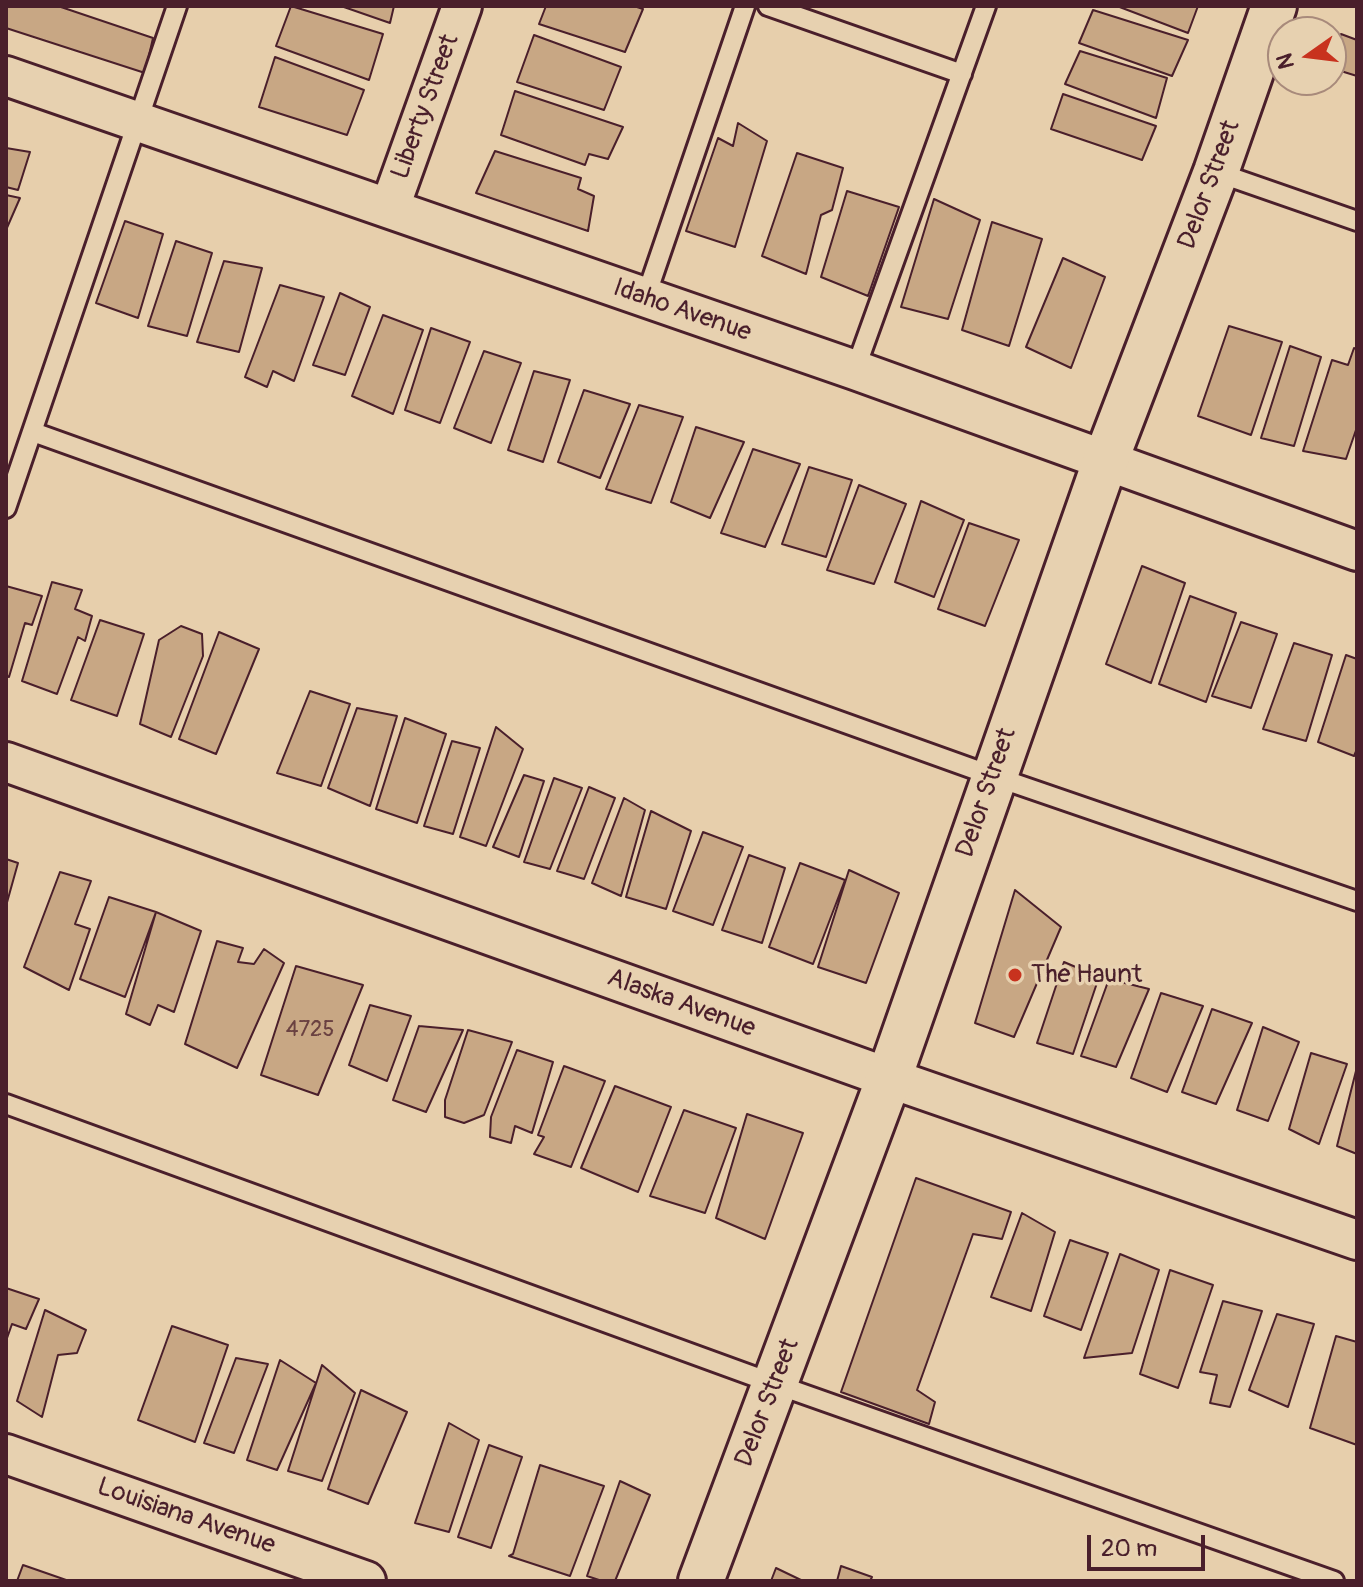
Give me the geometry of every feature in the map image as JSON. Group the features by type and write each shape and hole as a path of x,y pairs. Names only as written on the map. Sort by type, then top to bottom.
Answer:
{"street":[{"name":"Liberty Street","path":"390,207 462,6"},
{"name":"Delor Street","path":"701,1581 889,1078 1105,462 1216,172 1274,6"},
{"name":"Idaho Avenue","path":"6,76 855,370 1357,551"},
{"name":"Alaska Avenue","path":"6,762 889,1078 1357,1240"},
{"name":"Louisiana Avenue","path":"6,1454 366,1581"}],"lane":[{"path":"6,508 177,6"},
{"path":"645,299 745,6"},
{"path":"768,6 962,74"},
{"path":"855,370 986,6"},
{"path":"1216,172 1357,221"},
{"path":"33,432 993,776 1357,901"},
{"path":"6,1104 775,1384 1334,1581"}],"building":[{"path":"6,6 58,6 153,38 145,73 6,28"},
{"path":"291,6 383,34 369,80 276,46"},
{"path":"341,6 394,6 390,23"},
{"path":"546,6 634,6 643,9 625,52 539,24"},
{"path":"1117,6 1198,6 1188,33"},
{"path":"1093,10 1188,40 1172,76 1079,43"},
{"path":"534,35 621,67 604,110 517,82"},
{"path":"1347,36 1357,40 1357,76 1347,73"},
{"path":"1080,51 1167,78 1156,118 1065,84"},
{"path":"275,57 364,90 347,135 259,107"},
{"path":"515,91 623,127 608,159 589,154 585,165 501,135"},
{"path":"1063,94 1156,126 1142,160 1051,129"},
{"path":"738,123 767,141 735,247 686,231 718,138 733,146"},
{"path":"6,148 30,152 18,190 6,187"},
{"path":"495,151 581,178 578,189 594,196 588,231 476,193"},
{"path":"797,153 843,168 832,210 821,215 806,274 762,256"},
{"path":"847,191 899,207 868,296 821,277"},
{"path":"6,195 20,198 6,230"},
{"path":"934,199 980,220 948,319 901,307"},
{"path":"125,221 163,234 138,318 96,303"},
{"path":"992,222 1042,239 1009,346 962,330"},
{"path":"176,241 212,253 187,336 148,326"},
{"path":"1063,258 1105,277 1071,368 1026,347"},
{"path":"224,261 262,268 239,352 197,342"},
{"path":"280,285 324,297 294,381 273,371 267,387 245,377"},
{"path":"340,293 370,307 345,375 313,365"},
{"path":"383,315 423,330 393,414 352,396"},
{"path":"1229,326 1282,342 1251,435 1198,416"},
{"path":"431,328 470,342 440,423 405,410"},
{"path":"1290,346 1321,357 1294,446 1261,438"},
{"path":"1354,348 1357,349 1357,427 1346,459 1303,451 1332,360 1348,365"},
{"path":"484,351 521,363 491,443 454,428"},
{"path":"534,371 570,380 543,462 508,450"},
{"path":"584,390 630,404 600,478 558,462"},
{"path":"639,405 683,417 651,503 606,489"},
{"path":"696,427 744,442 710,518 671,502"},
{"path":"753,449 800,464 765,547 721,533"},
{"path":"809,467 852,480 826,557 782,544"},
{"path":"859,485 906,504 874,584 827,570"},
{"path":"921,501 964,520 934,597 895,582"},
{"path":"969,523 1019,540 985,626 938,609"},
{"path":"1142,566 1185,583 1151,683 1106,664"},
{"path":"52,582 82,590 75,609 92,616 85,641 78,637 57,694 22,681"},
{"path":"6,586 42,596 32,625 25,623 9,677 6,676"},
{"path":"1190,596 1236,613 1206,702 1159,684"},
{"path":"100,620 144,634 117,716 71,700"},
{"path":"1241,622 1277,634 1251,708 1212,696"},
{"path":"181,626 202,634 203,656 171,737 140,724 159,640"},
{"path":"219,632 259,649 216,754 179,739"},
{"path":"1294,643 1332,655 1306,741 1263,729"},
{"path":"1346,655 1357,659 1357,749 1354,756 1318,742"},
{"path":"310,691 350,704 321,786 277,773"},
{"path":"357,708 397,716 370,806 328,788"},
{"path":"405,718 446,734 417,823 376,809"},
{"path":"496,727 523,749 486,846 460,837"},
{"path":"452,741 480,748 453,834 424,826"},
{"path":"524,775 544,781 519,857 493,847"},
{"path":"554,778 582,788 550,869 524,862"},
{"path":"589,787 615,798 584,879 557,871"},
{"path":"624,798 645,810 621,896 592,883"},
{"path":"651,811 691,831 666,909 626,897"},
{"path":"703,832 743,847 713,925 673,911"},
{"path":"749,855 785,868 762,943 722,930"},
{"path":"6,859 18,863 6,906"},
{"path":"800,863 845,880 813,964 769,947"},
{"path":"849,870 899,893 866,983 818,967"},
{"path":"60,872 91,881 75,924 90,929 69,990 24,967"},
{"name":"The Haunt","path":"1015,890 1061,927 1014,1037 975,1023"},
{"path":"109,897 156,912 125,997 80,979"},
{"path":"156,912 201,931 174,1012 158,1005 150,1025 126,1014"},
{"path":"217,941 243,948 238,962 254,964 264,949 284,963 237,1068 185,1044"},
{"path":"1064,962 1099,977 1073,1054 1037,1043"},
{"path":"296,966 363,985 318,1095 261,1075"},
{"path":"1109,979 1149,989 1116,1067 1081,1056"},
{"path":"1161,993 1203,1006 1167,1092 1131,1078"},
{"path":"370,1005 411,1016 387,1081 349,1065"},
{"path":"1212,1009 1252,1023 1216,1104 1182,1092"},
{"path":"419,1026 463,1030 426,1112 393,1100"},
{"path":"1263,1027 1299,1042 1268,1121 1237,1110"},
{"path":"468,1030 512,1042 484,1115 464,1123 445,1117 445,1100"},
{"path":"517,1050 553,1062 532,1133 515,1126 511,1143 490,1137 491,1117"},
{"path":"1311,1053 1347,1064 1319,1144 1289,1129"},
{"path":"564,1066 605,1081 571,1167 534,1154 544,1137 538,1135"},
{"path":"1357,1067 1357,1154 1337,1146"},
{"path":"615,1086 671,1107 638,1192 581,1168"},
{"path":"684,1110 736,1128 705,1213 650,1196"},
{"path":"747,1114 803,1133 765,1239 716,1218"},
{"path":"916,1178 1011,1212 1002,1239 973,1234 917,1390 935,1402 929,1424 841,1392"},
{"path":"1022,1213 1055,1232 1031,1311 991,1297"},
{"path":"1070,1240 1108,1253 1081,1330 1044,1316"},
{"path":"1120,1254 1159,1270 1132,1353 1084,1358"},
{"path":"1170,1270 1213,1285 1178,1388 1140,1374"},
{"path":"6,1288 39,1299 26,1329 12,1324 6,1341"},
{"path":"1223,1301 1262,1311 1230,1407 1210,1403 1217,1375 1200,1372"},
{"path":"45,1310 86,1330 77,1353 58,1355 42,1417 17,1401"},
{"path":"1277,1314 1314,1324 1288,1407 1249,1390"},
{"path":"172,1326 228,1345 195,1442 138,1420"},
{"path":"1336,1336 1357,1342 1357,1445 1310,1428"},
{"path":"236,1358 268,1364 234,1453 204,1443"},
{"path":"280,1360 316,1383 277,1470 247,1460"},
{"path":"322,1365 355,1393 322,1481 288,1471"},
{"path":"361,1390 407,1412 368,1504 328,1489"},
{"path":"449,1423 479,1440 449,1532 415,1523"},
{"path":"489,1445 522,1457 491,1548 458,1537"},
{"path":"540,1465 604,1486 570,1576 509,1556 513,1554"},
{"path":"620,1481 650,1495 615,1581 602,1581 587,1576"},
{"path":"23,1565 69,1581 17,1581"},
{"path":"841,1566 872,1577 870,1581 837,1581"},
{"path":"776,1568 803,1581 771,1581"}],"place":[{"name":"The Haunt","path":"1015,975"}]}
